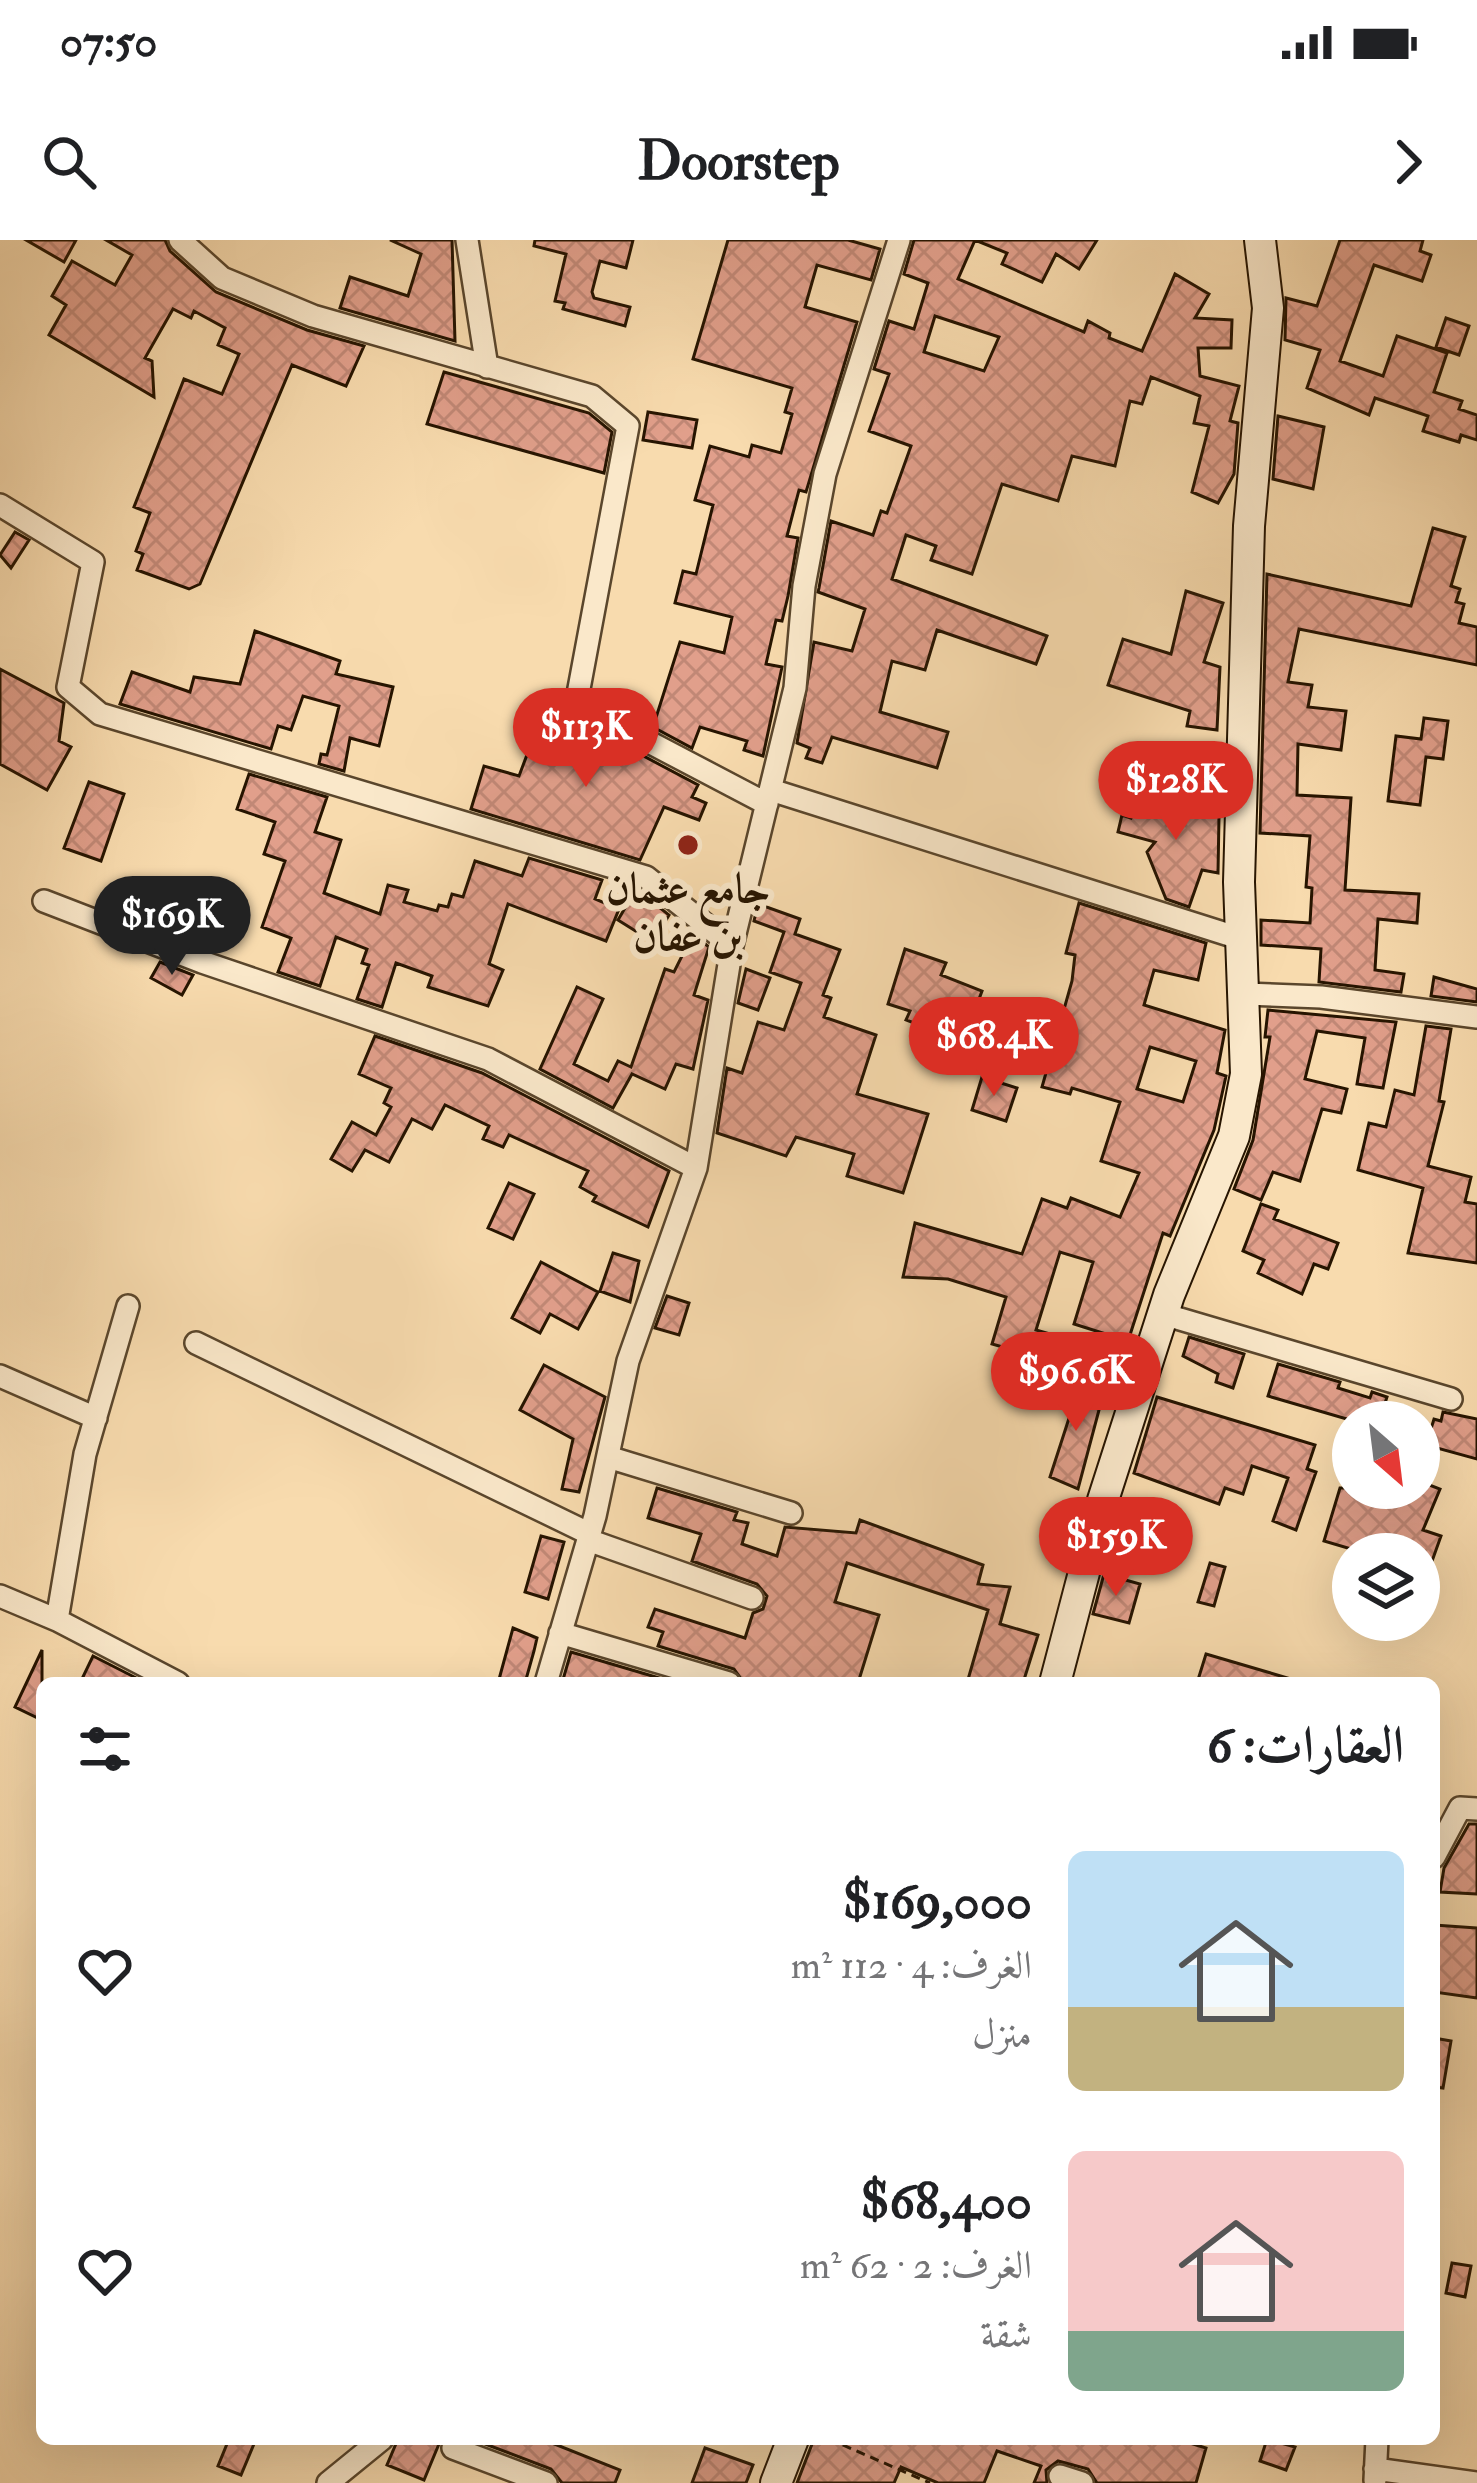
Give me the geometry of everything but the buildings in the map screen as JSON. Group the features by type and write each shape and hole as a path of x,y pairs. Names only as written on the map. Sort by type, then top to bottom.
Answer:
{"street":[{"path":"180,240 222,278 313,316 592,396 628,425 578,694 590,711 769,797 1243,939"},
{"path":"467,240 487,367"},
{"path":"548,1677 589,1537 628,1361 696,1168 732,946 796,688 804,586 825,474 899,240"},
{"path":"1057,1677 1103,1500 1163,1314 1234,1136 1246,1074 1239,882 1249,526 1268,308 1259,240"},
{"path":"0,505 93,562 68,687 100,714 646,877 732,946"},
{"path":"44,901 202,962 488,1058 696,1168"},
{"path":"1245,994 1477,1017"},
{"path":"57,1620 96,1418 128,1306"},
{"path":"1163,1314 1451,1399"},
{"path":"196,1343 589,1537 752,1598"},
{"path":"0,1376 96,1418"},
{"path":"608,1457 791,1513"},
{"path":"0,1596 166,1677"},
{"path":"560,1633 709,1677"},
{"path":"1440,1846 1460,1808 1477,1809"},
{"path":"328,2483 375,2445"},
{"path":"776,2483 791,2445"},
{"path":"1377,2445 1375,2476 1476,2483"},
{"path":"453,2448 546,2483"}],"path":[{"path":"843,2445 931,2483"}],"place":[{"name":"جامع عثمان بن عفان","path":"688,845"}]}
